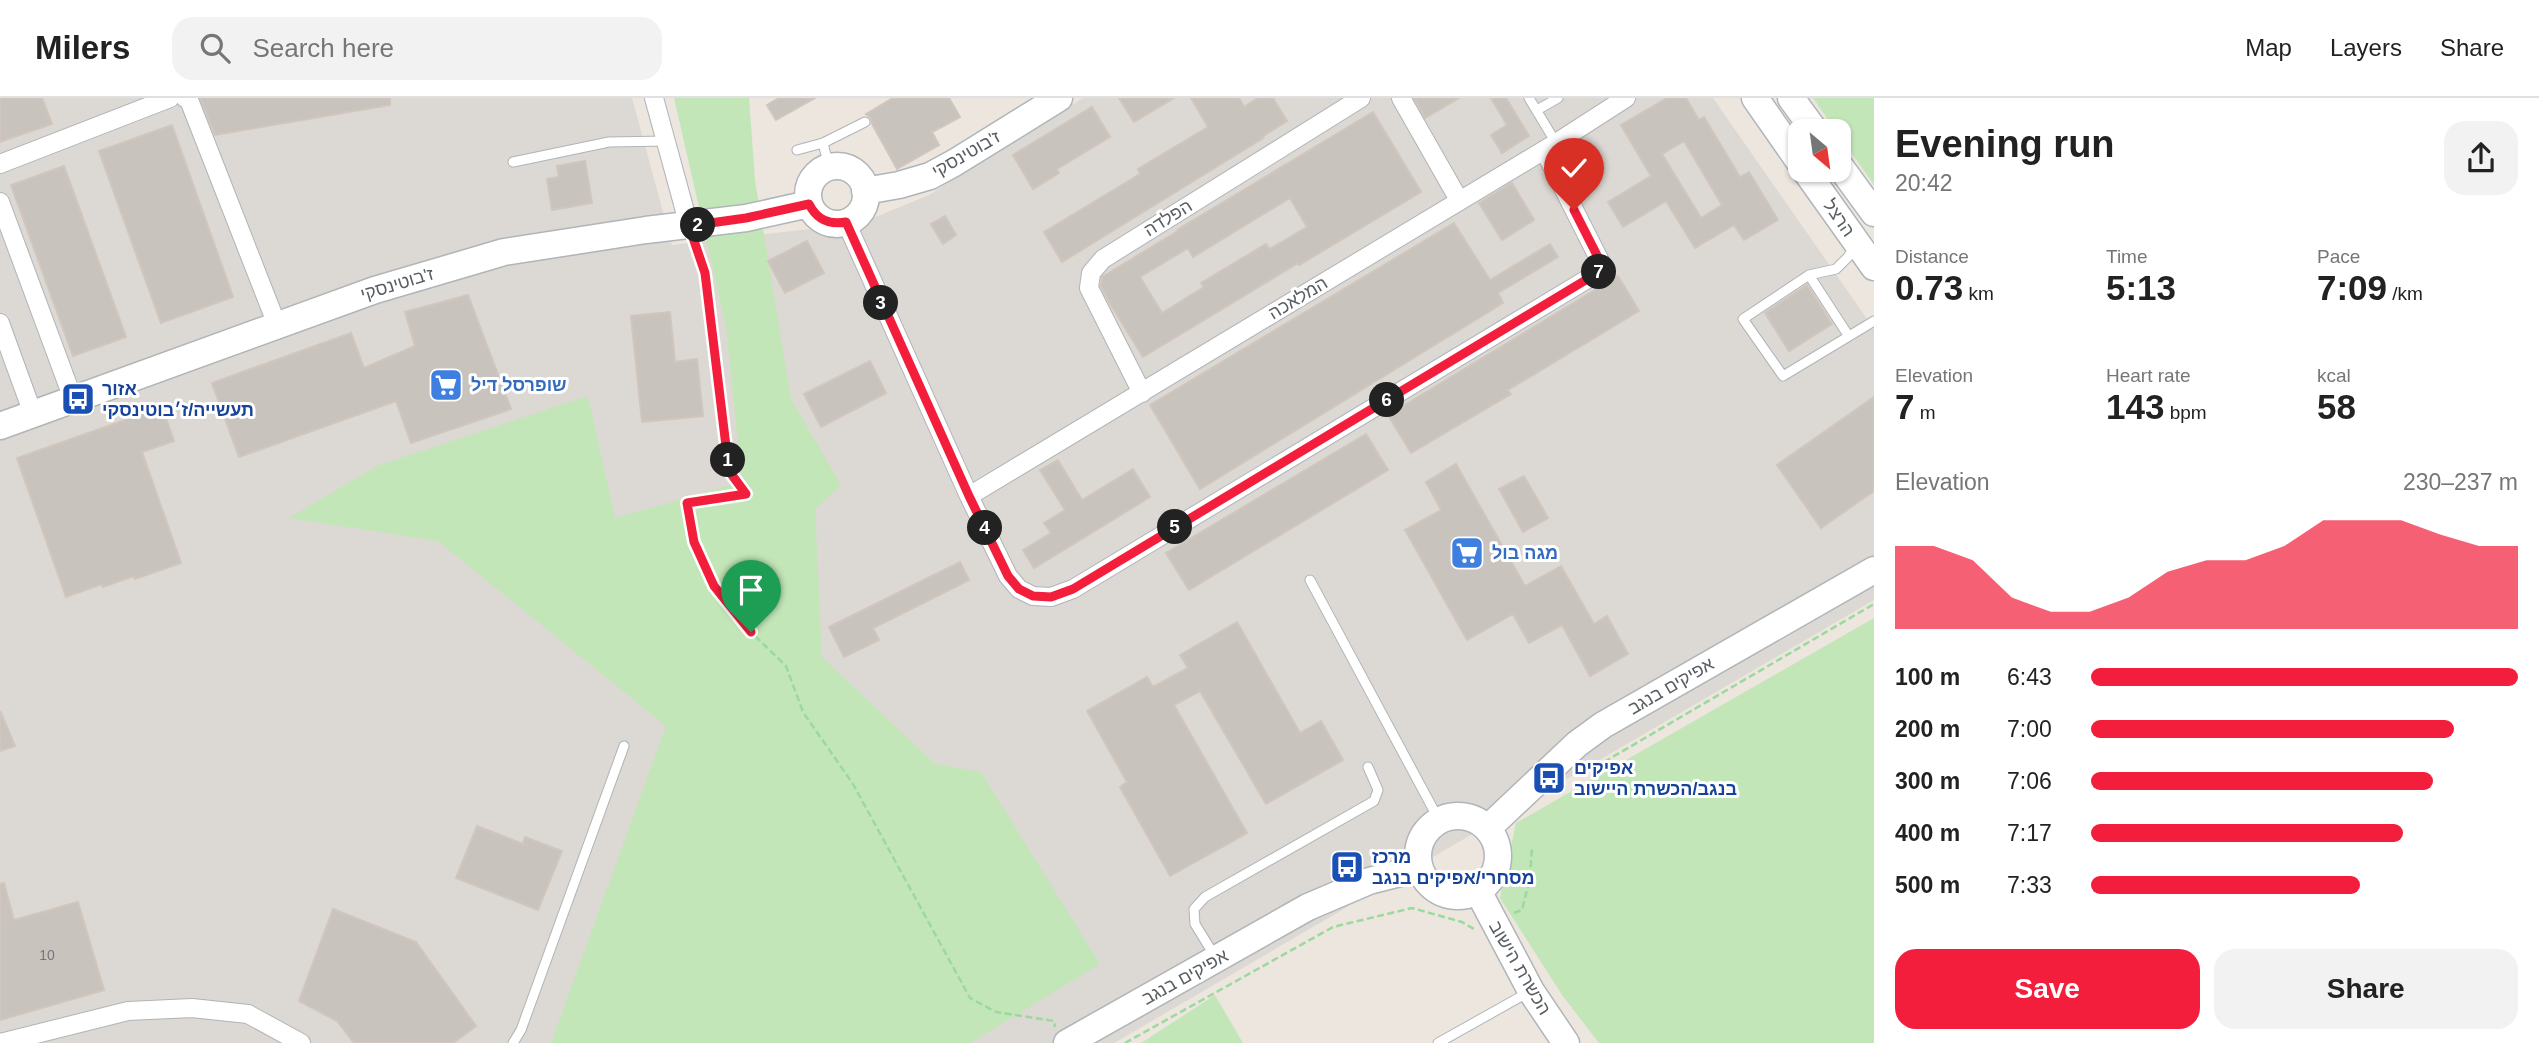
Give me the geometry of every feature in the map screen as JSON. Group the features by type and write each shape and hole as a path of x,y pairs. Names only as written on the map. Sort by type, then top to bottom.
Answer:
{"street":[{"path":"0,163 170,98"},
{"path":"185,98 189,100 202,132 277,326"},
{"path":"654,98 689,226"},
{"name":"ז'בוטינסקי","path":"865,191 930,176 1059,98"},
{"name":"הפלדה","path":"1142,393 1089,288 1091,273 1102,258 1361,98"},
{"path":"1401,98 1459,200"},
{"name":"המלאכה","path":"969,496 1550,147 1626,98"},
{"path":"1755,98 1788,145"},
{"path":"1791,98 1806,119"},
{"path":"846,222 969,496 1008,576 1019,589 1033,596 1051,597 1073,589 1604,269 1550,147"},
{"path":"826,155 849,169 863,182 865,191 859,213 839,224 824,221 809,204 810,185 821,171 826,155"},
{"name":"הרצל","path":"1813,182 1874,267"},
{"name":"הרצל","path":"1851,182 1874,213"},
{"path":"0,202 73,399"},
{"name":"ז'בוטינסקי","path":"0,426 375,290 504,252 746,218 809,204"},
{"path":"0,323 33,414"},
{"name":"אפיקים בנגב","path":"1488,828 1577,744 1603,725 1874,570"},
{"path":"1462,815 1478,820 1488,828 1497,844 1499,859 1494,874 1478,891 1463,895 1447,894 1433,887 1420,868 1420,845 1427,830 1439,821 1462,815"},
{"name":"אפיקים בנגב","path":"1062,1037 1216,959 1308,907 1369,881 1420,868"},
{"name":"הכשרת הישוב","path":"1478,891 1531,991 1566,1043"},
{"path":"0,1043 128,1011 192,1008 248,1014 301,1043"}],"lane":[{"path":"1530,98 1550,147"},
{"path":"1537,110 1558,98"},
{"path":"797,150 826,155 865,122"},
{"path":"513,162 609,142 666,141"},
{"path":"689,226 705,273 729,471"},
{"path":"1856,243 1848,257 1836,269 1809,275 1743,319 1783,376 1874,321"},
{"path":"1809,275 1848,335"},
{"path":"1310,580 1439,821"},
{"path":"513,1043 521,1030 624,746"},
{"path":"1216,959 1195,924 1194,909 1205,897 1374,801 1378,790 1368,767"},
{"path":"1438,1043 1531,991"}],"path":[{"path":"729,471 746,494 687,503 694,542 714,586 751,632 786,666 803,712 853,785 970,998 996,1013 1054,1021 1062,1037"},
{"path":"1604,762 1874,604"},
{"path":"1125,1043 1333,927 1412,908 1462,922 1478,932 1522,909 1530,878 1532,846"}],"shaded area":[{"path":"0,98 632,98 672,245 861,223 929,195 1083,98 1713,98 1874,329 1874,600 1114,1043 0,1043"}],"green space":[{"path":"674,98 749,98 755,180 791,399 841,485 815,509 822,657 935,764 981,772 1100,964 970,1043 551,1043 666,726 438,541 289,518 377,466 588,396 615,518 742,482 726,326"},
{"path":"1813,98 1874,98 1874,185 1852,154 1852,119 1828,119"},
{"path":"1874,618 1874,1043 1599,1043 1562,995 1500,898 1516,823"},
{"path":"1215,995 1243,1043 1141,1043"}],"building":[{"path":"0,98 42,98 52,124 0,142"},
{"path":"200,98 390,98 390,105 215,135"},
{"path":"779,98 815,98 776,120 767,105"},
{"path":"893,98 949,98 960,117 932,132 939,145 897,169 871,118 866,114"},
{"path":"1119,98 1174,98 1134,122"},
{"path":"1191,98 1239,98 1244,107 1258,98 1273,98 1287,121 1062,262 1044,232 1140,174 1138,169 1208,127"},
{"path":"1414,98 1459,98 1425,118"},
{"path":"1491,98 1506,98 1529,136 1502,153 1491,135 1507,125"},
{"path":"1667,98 1686,98 1699,120 1704,117 1740,177 1749,172 1778,220 1744,240 1734,225 1695,248 1666,201 1623,227 1608,202 1651,176 1621,125","holes":["1684,141 1722,205 1701,218 1662,154"]},
{"path":"1092,107 1110,137 1057,169 1059,173 1033,189 1013,155"},
{"path":"1373,112 1421,192 1143,357 1109,302 1101,286 1102,277","holes":["1290,198 1307,227 1270,249 1266,244 1201,283 1204,287 1162,313 1140,277 1188,248 1193,257"]},
{"path":"172,125 233,297 161,323 99,151"},
{"path":"585,161 592,203 552,210 547,179 559,177 557,166"},
{"path":"64,166 126,337 73,356 11,185"},
{"path":"1512,183 1534,220 1502,240 1479,203"},
{"path":"945,216 956,235 943,244 931,224"},
{"path":"1454,223 1490,280 1550,244 1558,257 1498,293 1503,303 1200,489 1150,405"},
{"path":"807,241 824,273 785,293 768,261"},
{"path":"1618,276 1639,311 1508,390 1511,394 1411,453 1388,415"},
{"path":"1807,285 1832,324 1789,351 1765,313"},
{"path":"468,295 511,409 411,443 396,401 239,457 212,383 351,333 364,368 415,346 405,312"},
{"path":"670,312 675,362 697,359 703,416 642,422 631,316"},
{"path":"870,361 886,393 821,427 804,394"},
{"path":"1874,397 1874,491 1821,528 1777,465"},
{"path":"162,407 174,441 142,452 181,563 135,579 134,576 103,587 102,584 66,597 17,458"},
{"path":"1366,434 1388,470 1189,590 1166,553"},
{"path":"1058,460 1082,500 1133,469 1150,497 1034,568 1023,550 1051,533 1044,523 1065,510 1040,470"},
{"path":"1456,464 1525,586 1561,566 1594,624 1607,616 1628,654 1590,676 1562,625 1529,643 1513,614 1467,640 1405,530 1441,510 1426,482"},
{"path":"1524,476 1548,518 1523,532 1499,489"},
{"path":"960,562 969,580 873,628 879,640 844,657 829,627"},
{"path":"1237,622 1300,733 1321,721 1343,760 1266,804 1200,691 1174,705 1247,833 1170,876 1120,787 1127,782 1087,711 1147,677 1153,687 1188,668 1180,655"},
{"path":"0,711 15,746 0,751"},
{"path":"477,826 523,844 525,837 562,851 538,910 456,878"},
{"path":"4,883 14,920 78,902 104,990 0,1020 0,884"},
{"path":"333,909 416,942 476,1026 453,1043 354,1043 337,1021 299,1001"}],"place":[{"name":"שופרסל דיל","path":"446,385"},
{"name":"אזור תעשייה/ז׳בוטינסקי","path":"78,399"},
{"name":"מגה בול","path":"1467,553"},
{"name":"אפיקים בנגב/הכשרת היישוב","path":"1549,778"},
{"name":"מרכז מסחרי/אפיקים בנגב","path":"1347,867"}],"route":[{"path":"751,632 714,586 694,542 687,503 731,494 746,494 729,471 705,273 689,226 746,218 809,204 824,221 839,224 846,222 969,496 1008,576 1019,589 1033,596 1051,597 1073,589 1604,269 1574,210"}]}
